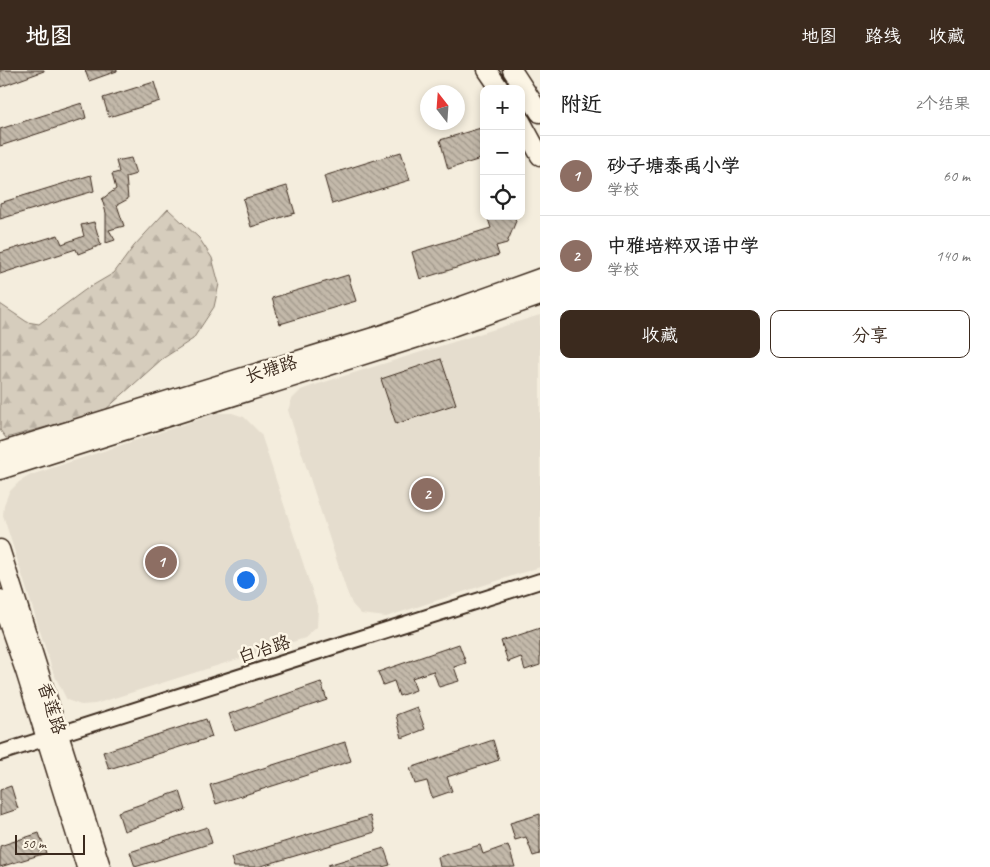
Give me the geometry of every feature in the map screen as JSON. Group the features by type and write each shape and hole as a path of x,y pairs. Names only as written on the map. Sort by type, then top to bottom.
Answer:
{"main road":[{"path":"487,70 497,85"},
{"path":"512,70 540,114"},
{"path":"525,128 540,156"},
{"name":"长塘路","path":"0,452 386,333 540,278"},
{"name":"长塘路","path":"0,470 446,330 540,296"},
{"name":"香莲路","path":"0,549 54,740 86,867"},
{"name":"香莲路","path":"0,599 101,867"}],"street":[{"name":"白冶路","path":"0,762 54,740 540,581"},
{"name":"白冶路","path":"0,753 54,740 540,591"}],"shaded area":[{"path":"540,315 540,567 386,617 361,614 352,604 346,589 291,420 288,410 292,399 301,390 312,386"},
{"path":"218,413 232,413 244,417 261,434 318,609 317,627 305,638 95,704 81,705 67,700 53,672 3,515 4,505 9,492 19,482 31,475"}],"green space":[{"path":"168,209 199,238 212,258 219,284 214,307 193,339 162,359 104,411 6,438 0,430 0,304 27,322 39,324 85,290 114,273 134,246"}],"building":[{"path":"0,70 44,70 44,71 0,87"},
{"path":"85,70 117,70 117,71 89,81"},
{"path":"154,82 160,101 109,117 103,98"},
{"path":"82,103 86,118 0,146 0,129"},
{"path":"480,128 480,159 448,169 440,140"},
{"path":"401,152 410,180 332,204 324,176"},
{"path":"131,158 136,174 126,177 128,199 117,205 124,226 109,230 115,240 106,243 106,213 102,199 116,189 112,174 119,172 116,161"},
{"path":"91,175 94,191 0,219 0,203"},
{"path":"287,186 295,213 251,227 243,199"},
{"path":"488,220 516,221 507,243 496,246 499,255 420,279 412,252 491,228"},
{"path":"94,222 101,245 78,254 76,249 0,274 0,253 58,235 62,244 84,236 81,225"},
{"path":"348,275 356,301 280,324 272,298"},
{"path":"441,359 456,404 396,424 381,379"},
{"path":"540,628 540,665 525,670 521,657 508,662 501,641"},
{"path":"459,644 466,663 454,667 459,681 439,687 433,671 412,678 416,690 399,696 394,681 383,685 378,672"},
{"path":"321,682 327,700 235,731 229,714"},
{"path":"417,707 425,729 402,738 396,715"},
{"path":"206,719 212,737 109,769 103,752"},
{"path":"493,740 499,760 447,777 452,791 432,798 427,781 415,784 410,768"},
{"path":"345,742 351,761 216,804 210,785"},
{"path":"11,786 18,809 0,815 0,790"},
{"path":"180,791 186,810 124,831 118,812"},
{"path":"540,814 540,854 533,856 526,837 515,840 510,823"},
{"path":"370,816 375,832 258,867 234,867 231,858"},
{"path":"207,827 212,843 135,867 130,852"},
{"path":"39,833 46,853 0,867 0,846"},
{"path":"480,845 483,854 508,845 515,867 440,867 438,857"},
{"path":"384,848 390,865 382,867 328,867 328,865"}],"place":[{"name":"中雅培粹双语中学","path":"427,494"},
{"name":"砂子塘泰禹小学","path":"161,562"}]}
